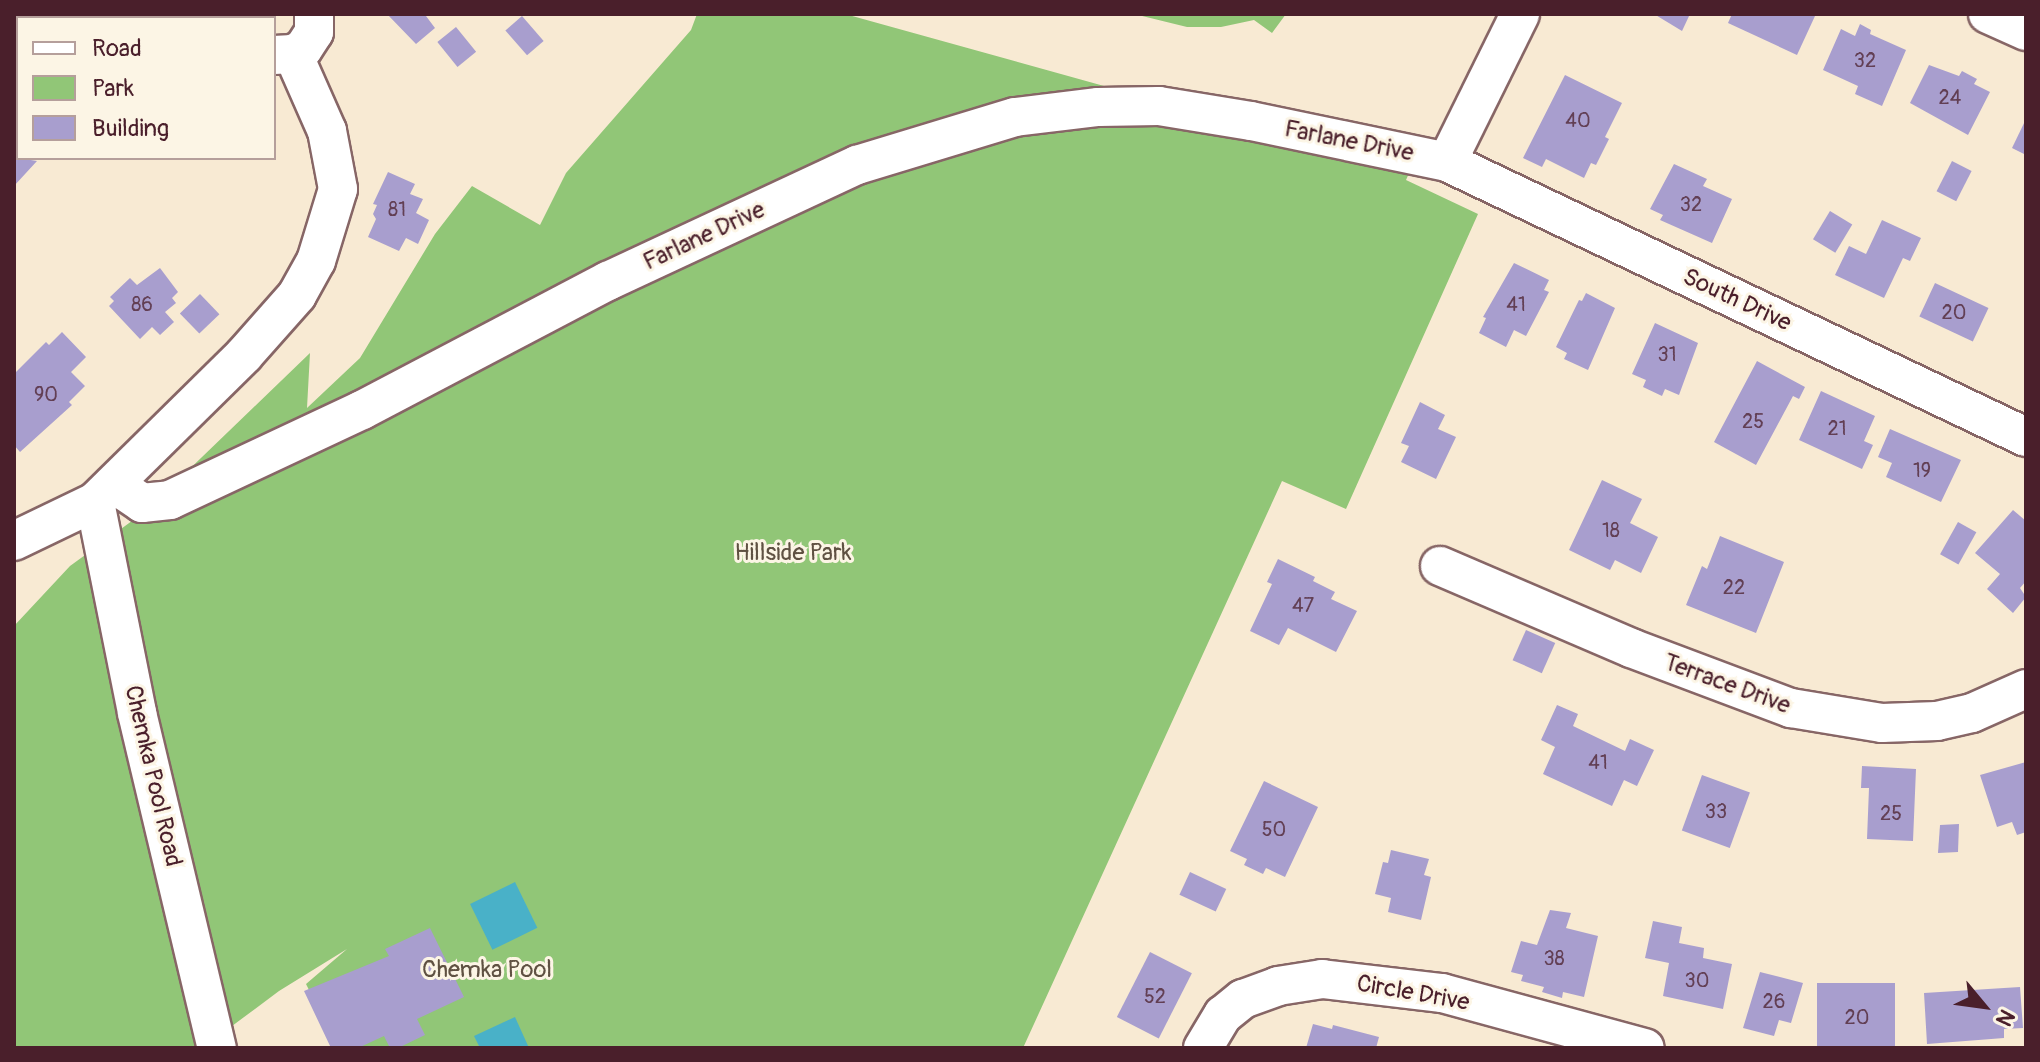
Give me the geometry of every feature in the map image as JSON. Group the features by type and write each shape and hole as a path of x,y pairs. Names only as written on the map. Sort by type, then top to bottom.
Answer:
{"street":[{"path":"14,541 104,493 244,355 297,295 316,261 338,189 327,131 284,55 309,42 314,32 314,14"},
{"path":"1447,162 1520,14"},
{"path":"1988,14 2026,31"},
{"name":"Farlane Drive","path":"104,493 142,503 170,500 362,410 608,281 857,165 1015,117 1098,107 1159,106 1251,121 1447,162"},
{"name":"South Drive","path":"1447,162 2026,437"},
{"name":"Chemka Pool Road","path":"104,493 137,713 217,1048"},
{"name":"Terrace Drive","path":"1440,566 1759,699 1836,718 1882,723 1937,721 1972,713 2026,689"},
{"name":"Circle Drive","path":"1203,1048 1223,1015 1243,999 1278,986 1322,979 1442,993 1641,1048"}],"green space":[{"name":"Hillside Park","path":"697,14 845,14 1410,171 1406,180 1478,214 1346,509 1282,481 1023,1048 338,1048 306,984 347,949 279,991 228,1029 225,1048 14,1048 14,626 70,566 147,510 310,353 307,408 360,358 435,234 472,186 540,225 566,173 691,30"},
{"path":"1134,14 1286,14 1272,33 1254,20 1221,27 1187,27"}],"water":[{"path":"515,882 537,928 492,950 470,904"},
{"path":"515,1017 529,1048 480,1048 474,1036"}],"building":[{"path":"387,14 428,14 426,16 435,28 416,44"},
{"path":"1654,14 1690,14 1682,31"},
{"path":"1732,14 1815,16 1797,55 1728,23"},
{"path":"522,16 544,41 527,55 505,30"},
{"path":"1860,24 1871,30 1870,34 1906,50 1882,106 1855,94 1858,86 1823,70 1841,29 1855,36"},
{"path":"456,27 476,52 457,67 437,42"},
{"path":"1929,65 1959,76 1962,71 1977,79 1974,84 1990,92 1968,135 1910,103"},
{"path":"1565,75 1622,103 1605,137 1609,139 1596,165 1591,163 1584,178 1546,159 1542,167 1523,158"},
{"path":"2026,119 2026,155 2012,148"},
{"path":"14,141 16,160 37,161 14,186"},
{"path":"1952,161 1972,171 1956,201 1937,191"},
{"path":"1674,164 1707,179 1703,186 1732,199 1712,243 1660,220 1663,215 1650,209"},
{"path":"388,172 415,184 410,194 423,199 416,213 429,220 418,244 406,238 399,251 368,237 376,219 373,214 377,205 373,204"},
{"path":"1830,211 1852,224 1835,253 1813,239"},
{"path":"1882,220 1921,238 1910,261 1903,258 1884,298 1835,275 1849,246 1866,254"},
{"path":"1514,263 1549,280 1544,290 1549,292 1526,336 1514,330 1506,347 1479,333 1486,318 1483,317"},
{"path":"160,268 178,292 172,298 176,303 165,312 174,322 160,335 152,327 140,339 109,306 114,301 110,297 130,278 137,285"},
{"path":"1935,283 1988,308 1973,341 1919,317"},
{"path":"1586,293 1615,308 1588,370 1564,359 1567,353 1556,347 1579,300 1582,301"},
{"path":"200,294 219,314 199,334 180,313"},
{"path":"1655,323 1698,343 1679,395 1665,389 1662,396 1643,387 1646,380 1632,374"},
{"path":"62,332 86,357 71,372 85,386 69,402 72,405 20,452 14,445 14,374 46,342 49,345"},
{"path":"1757,361 1805,387 1799,399 1793,396 1756,465 1714,442"},
{"path":"1821,391 1875,416 1864,441 1873,445 1862,469 1799,440"},
{"path":"1420,402 1445,415 1438,429 1456,437 1436,479 1401,462 1409,446 1401,443"},
{"path":"1890,429 1961,460 1941,502 1886,477 1892,463 1878,457"},
{"path":"1602,480 1642,499 1630,523 1658,537 1641,573 1615,560 1610,570 1569,550"},
{"path":"2013,510 2026,521 2026,581 2020,588 2026,597 2013,613 1987,589 2000,574 1975,553"},
{"path":"1958,522 1976,532 1958,565 1940,554"},
{"path":"1720,536 1784,562 1756,633 1686,605 1702,566 1707,569"},
{"path":"1278,559 1315,577 1313,581 1335,592 1331,599 1357,611 1336,652 1288,628 1279,645 1250,631 1272,584 1267,582"},
{"path":"1526,630 1555,643 1542,673 1513,660"},
{"path":"1557,705 1578,714 1573,726 1625,751 1630,739 1654,750 1637,786 1624,780 1612,806 1543,774 1555,747 1541,740"},
{"path":"2026,762 2026,832 2017,835 2012,822 1997,827 1980,775"},
{"path":"1862,766 1916,769 1913,841 1867,839 1869,788 1861,788"},
{"path":"1702,775 1750,792 1730,848 1682,830"},
{"path":"1264,781 1318,807 1285,877 1266,868 1263,874 1244,865 1247,859 1230,851"},
{"path":"1959,824 1958,852 1938,853 1940,825"},
{"path":"1391,850 1429,859 1424,875 1431,877 1421,920 1388,912 1391,898 1375,894 1383,862 1388,863"},
{"path":"1190,872 1226,889 1216,912 1179,895"},
{"path":"1550,910 1571,913 1566,928 1598,936 1584,997 1563,992 1562,998 1542,992 1544,987 1521,981 1523,975 1511,972 1521,941 1537,945"},
{"path":"1653,921 1682,927 1679,943 1704,948 1703,958 1732,964 1723,1009 1663,996 1669,963 1645,958"},
{"path":"430,928 464,997 417,1019 425,1035 398,1048 390,1048 384,1036 358,1048 331,1048 304,991 389,956 385,949"},
{"path":"1150,952 1192,973 1159,1038 1117,1017"},
{"path":"1760,972 1803,983 1791,1023 1779,1020 1774,1036 1743,1028"},
{"path":"1817,983 1895,983 1895,1048 1817,1048"},
{"path":"2020,987 2023,1028 2004,1029 2004,1038 1927,1044 1924,993"},
{"path":"1313,1024 1332,1029 1333,1025 1379,1037 1376,1048 1306,1048"}],"park label":[{"name":"Chemka Pool","path":"487,970"}]}
